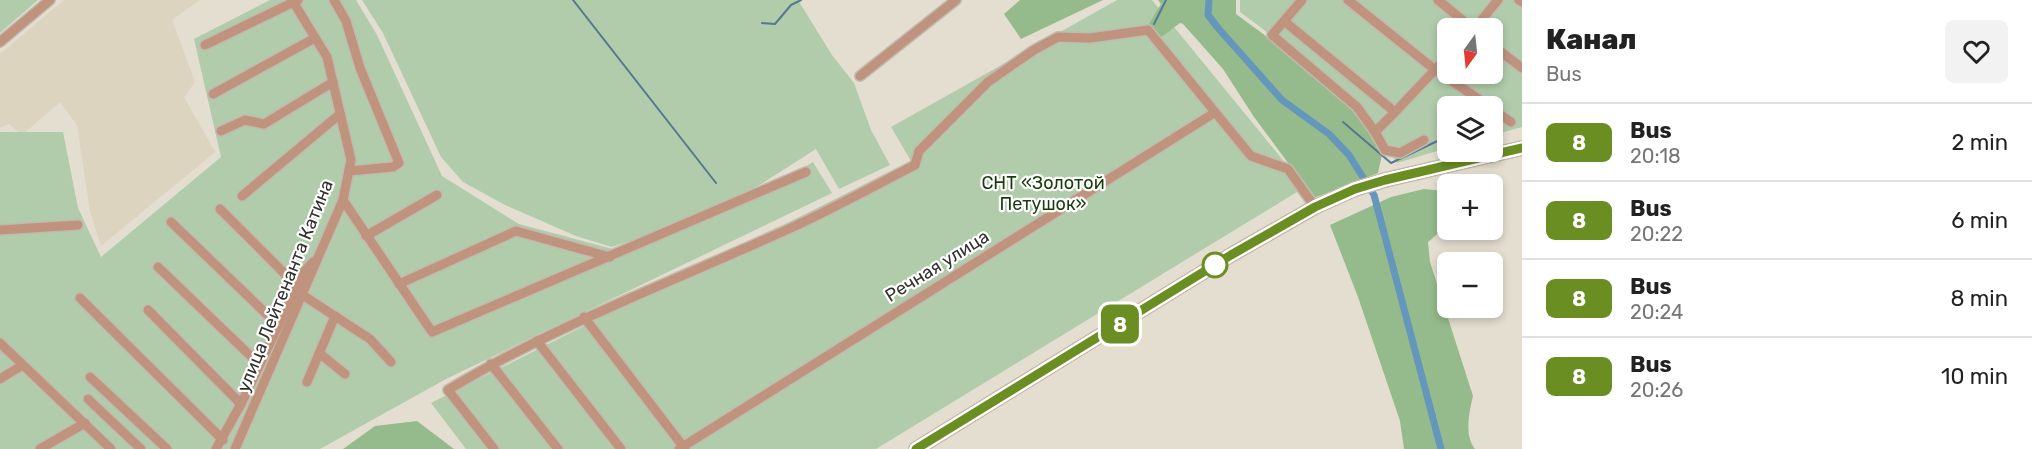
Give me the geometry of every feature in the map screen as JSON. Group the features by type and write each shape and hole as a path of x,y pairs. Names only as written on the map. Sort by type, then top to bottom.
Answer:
{"highway":[{"path":"916,449 1231,255 1315,207 1355,189 1385,180 1522,148"}],"street":[{"path":"0,42 50,0"},
{"path":"334,0 346,21 360,68 399,163 393,167 349,171"},
{"path":"860,76 956,0"},
{"path":"1302,0 1272,35 1357,107 1385,150 1400,153 1424,140"},
{"path":"1348,0 1434,69 1473,96"},
{"path":"1438,0 1460,18"},
{"path":"1482,18 1498,0"},
{"path":"206,45 295,1"},
{"name":"улица Лейтенанта Катина","path":"236,449 299,290 319,255 343,200 351,160 327,57 295,1"},
{"path":"1284,21 1395,112"},
{"path":"494,449 448,390 491,364 584,317 794,226 915,165 919,151 988,82 1034,50 1058,37 1090,39 1148,30 1214,114 1251,156 1288,168 1315,207"},
{"path":"213,94 315,38"},
{"path":"1503,53 1522,68"},
{"path":"1375,132 1437,66"},
{"path":"221,131 244,120 264,124 333,82"},
{"path":"242,196 340,114"},
{"name":"Речная улица","path":"683,448 1214,114"},
{"path":"1503,116 1511,122"},
{"path":"343,200 432,332 806,172"},
{"path":"366,236 437,195"},
{"path":"220,209 299,290 370,339 391,363"},
{"path":"171,222 278,325"},
{"path":"0,230 78,225"},
{"path":"399,284 516,231 610,257"},
{"path":"158,267 259,364"},
{"path":"216,449 241,404 278,325 299,290"},
{"path":"80,298 223,440"},
{"path":"148,310 241,404"},
{"path":"308,382 335,316"},
{"path":"584,317 683,448"},
{"path":"537,341 621,449"},
{"path":"0,343 21,366 111,449"},
{"path":"319,353 345,374"},
{"path":"491,364 558,449"},
{"path":"0,379 21,366"},
{"path":"90,377 167,449"},
{"path":"88,399 141,449"},
{"path":"40,449 85,423"}],"shaded area":[{"path":"64,0 200,0 172,20 195,82 184,97 215,152 101,246 90,212 77,125 60,102 22,135 9,124 0,128 0,54"}],"green space":[{"path":"0,0 38,0 0,33"},
{"path":"270,0 356,0 377,35 442,176 519,224 624,252 716,217 813,162 832,193 446,379 320,449 0,449 0,132 63,132 78,208 101,257 221,157 194,39"},
{"path":"362,0 798,0 832,55 854,83 871,130 890,165 839,189 816,149 747,193 675,226 612,247 576,236 505,205 463,182 441,157 383,33"},
{"path":"1020,0 1103,0 1021,39 1004,14"},
{"name":"СНТ «Золотой Петушок»","path":"1117,0 1152,0 1305,187 876,449 466,449 431,403 911,161 891,127"},
{"path":"1158,0 1236,0 1236,14 1270,39 1353,111 1383,150 1378,173 1314,198 1254,117 1223,69 1183,24 1180,23 1160,38 1149,24 1161,4"},
{"path":"1240,0 1522,0 1522,127 1503,132 1503,96 1437,96 1437,151 1397,163 1383,142 1347,100 1282,44 1240,12"},
{"path":"1424,189 1437,190 1437,234 1428,242 1430,262 1437,284 1437,318 1448,318 1473,396 1468,431 1475,449 1404,449 1400,421 1358,297 1330,225 1391,197"},
{"path":"417,421 454,449 343,449 375,426"}],"waterway":[{"path":"573,0 716,183"},
{"path":"762,23 775,24 791,5 801,0"},
{"path":"1154,24 1166,0"},
{"path":"1209,0 1208,15 1218,28 1282,100 1329,134 1349,155 1374,195 1441,449"},
{"path":"1343,122 1391,163 1437,141"}],"bus line":[{"name":"8","path":"916,449 1231,255 1315,207 1355,189 1385,180 1522,148"}]}
